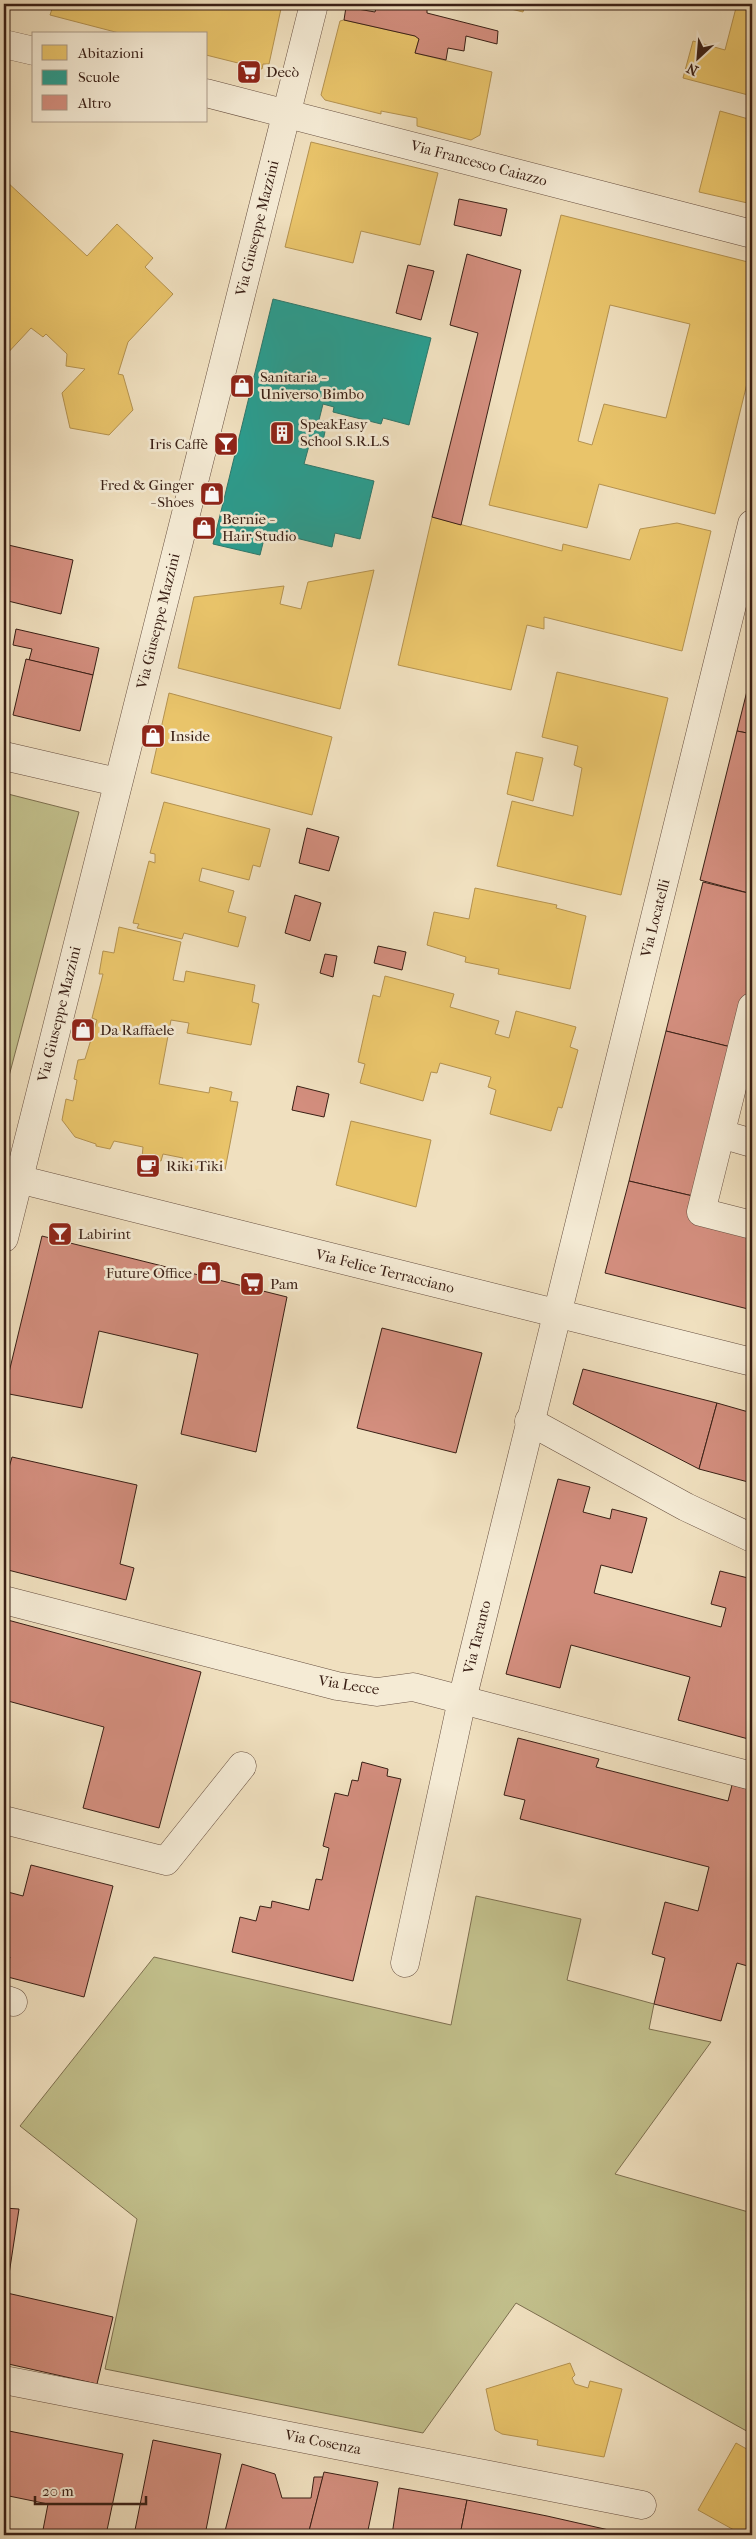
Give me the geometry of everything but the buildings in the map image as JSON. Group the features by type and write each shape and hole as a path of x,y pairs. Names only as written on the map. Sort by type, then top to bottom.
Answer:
{"street":[{"name":"Via Giuseppe Mazzini","path":"4,1238 314,4"},
{"path":"4,44 32,51"},
{"name":"Via Francesco Caiazzo","path":"208,93 286,112 752,234"},
{"name":"Via Locatelli","path":"557,1313 752,524"},
{"path":"4,756 118,782"},
{"path":"752,1007 701,1212 752,1225"},
{"path":"721,1134 752,1143"},
{"name":"Via Felice Terracciano","path":"18,1179 752,1362"},
{"name":"Via Taranto","path":"406,1963 462,1700 557,1313"},
{"path":"529,1421 686,1506 752,1538"},
{"name":"Via Lecce","path":"4,1600 337,1686 378,1692 414,1687 752,1776"},
{"path":"4,1820 166,1861 242,1766"},
{"name":"Via Cosenza","path":"4,2380 642,2505"}],"shaded area":[{"path":"4,793 79,812 4,1095"},
{"path":"476,1896 581,1919 567,1980 654,2004 649,2029 711,2042 615,2174 752,2213 752,2434 516,2303 423,2433 105,2369 137,2219 20,2126 154,1957 451,2025"}],"place":[{"name":"Decò","path":"249,72"},
{"name":"Sanitaria - Universo Bimbo","path":"242,386"},
{"name":"SpeakEasy School S.R.L.S","path":"282,433"},
{"name":"Iris Caffè","path":"226,444"},
{"name":"Fred & Ginger - Shoes","path":"212,494"},
{"name":"Bernie - Hair Studio","path":"204,528"},
{"name":"Inside","path":"153,736"},
{"name":"Da Raffaele","path":"83,1030"},
{"name":"Riki Tiki","path":"148,1166"},
{"name":"Labirint","path":"60,1234"},
{"name":"Future Office","path":"209,1273"},
{"name":"Pam","path":"252,1284"}]}
